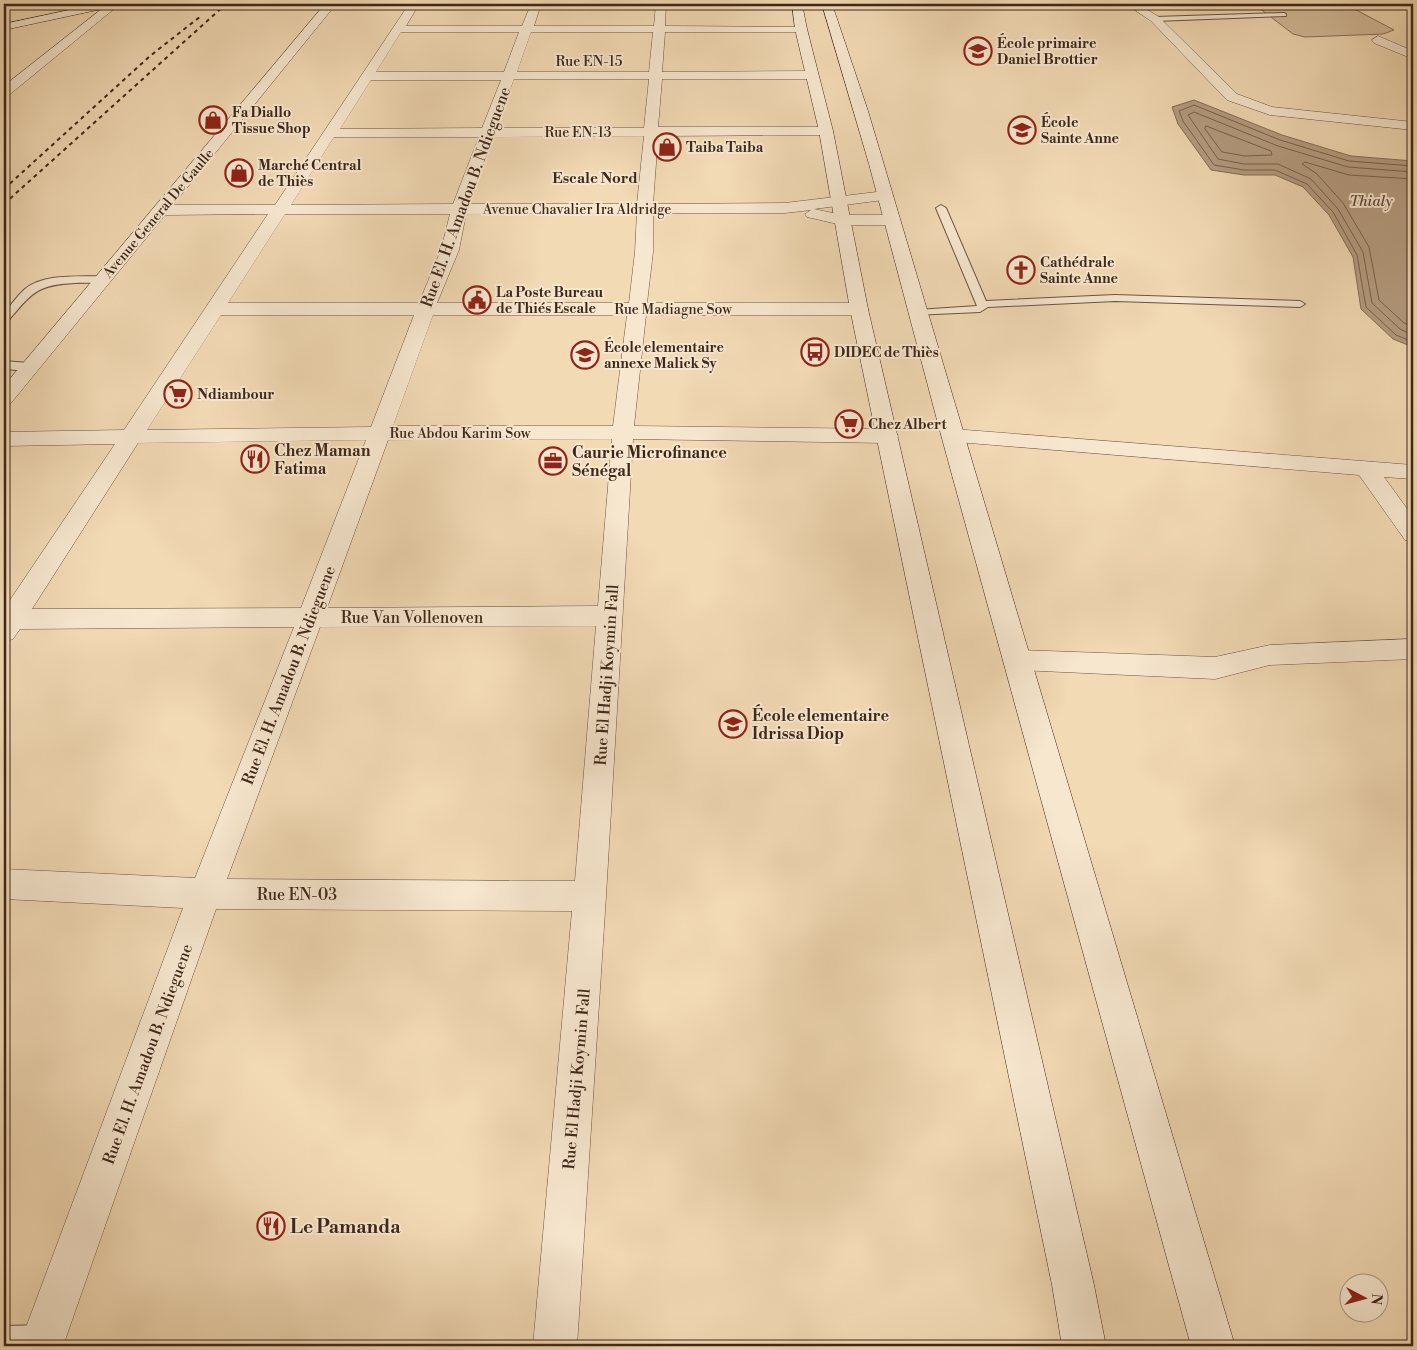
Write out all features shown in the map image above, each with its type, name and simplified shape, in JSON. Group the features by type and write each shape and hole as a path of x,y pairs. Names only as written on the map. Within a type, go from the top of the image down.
{"street":[{"path":"67,4 79,11"},
{"path":"4,27 111,4"},
{"path":"4,92 111,4"},
{"name":"Avenue General De Gaulle","path":"4,399 331,4"},
{"path":"7,623 216,309 279,209 414,4"},
{"name":"Rue El Hadji Koymin Fall","path":"555,1346 590,896 623,432 644,252 644,209 661,4"},
{"path":"797,4 801,29 826,131 859,310 1073,1285 1084,1346"},
{"path":"827,4 854,82 917,313 1019,660 1213,1346"},
{"path":"1131,4 1155,19 1232,97 1270,112 1413,126"},
{"path":"398,29 531,16 659,28 801,29"},
{"name":"Rue El. H. Amadou B. Ndieguene","path":"42,1342 205,894 351,511 378,433 450,250 459,209 531,16"},
{"path":"1378,40 1413,55"},
{"name":"Rue EN-15","path":"366,76 812,74"},
{"name":"Rue EN-13","path":"329,133 826,131"},
{"name":"Avenue Chavalier Ira Aldridge","path":"159,210 785,208 841,211"},
{"path":"841,211 888,208"},
{"path":"841,211 888,208"},
{"name":"Rue Madiagne Sow","path":"216,309 859,310"},
{"name":"Rue Abdou Karim Sow","path":"4,439 378,433 623,432 887,436"},
{"path":"952,436 1413,472"},
{"path":"1366,468 1413,534"},
{"name":"Rue Van Vollenoven","path":"7,623 309,617 610,616"},
{"path":"1019,660 1216,668 1270,655 1413,650"},
{"name":"Rue EN-03","path":"4,884 205,894 590,896"}],"lane":[{"path":"1155,19 1284,15"},
{"path":"917,313 983,307 941,208"},
{"path":"4,319 31,290 48,282 103,279"},
{"path":"982,304 1115,298 1300,304"},
{"path":"4,366 30,368"},
{"path":"4,1339 42,1342"}],"shaded area":[{"path":"1254,4 1345,4 1394,30 1383,34 1305,37 1293,34"}],"water":[{"name":"Thialy","path":"1194,100 1282,135 1351,156 1413,161 1413,347 1393,339 1361,309 1353,257 1329,215 1303,187 1275,175 1244,175 1211,170 1178,124 1172,107"}],"railway":[{"path":"4,204 226,4"},
{"path":"4,189 150,56 201,16"}],"place":[{"name":"École primaire Daniel Brottier","path":"978,51"},
{"name":"Fa Diallo Tissue Shop","path":"213,120"},
{"name":"École Sainte Anne","path":"1022,130"},
{"name":"Taiba Taiba","path":"667,147"},
{"name":"Marché Central de Thiès","path":"239,173"},
{"name":"Cathédrale Sainte Anne","path":"1021,270"},
{"name":"La Poste Bureau de Thiés Escale","path":"477,300"},
{"name":"DIDEC de Thiès","path":"815,352"},
{"name":"École elementaire annexe Malick Sy","path":"585,355"},
{"name":"Ndiambour","path":"178,394"},
{"name":"Chez Albert","path":"849,424"},
{"name":"Chez Maman Fatima","path":"255,459"},
{"name":"Caurie Microfinance Sénégal","path":"553,461"},
{"name":"École elementaire Idrissa Diop","path":"733,724"},
{"name":"Le Pamanda","path":"271,1226"}],"district":[{"name":"Escale Nord","path":"595,178"}]}
